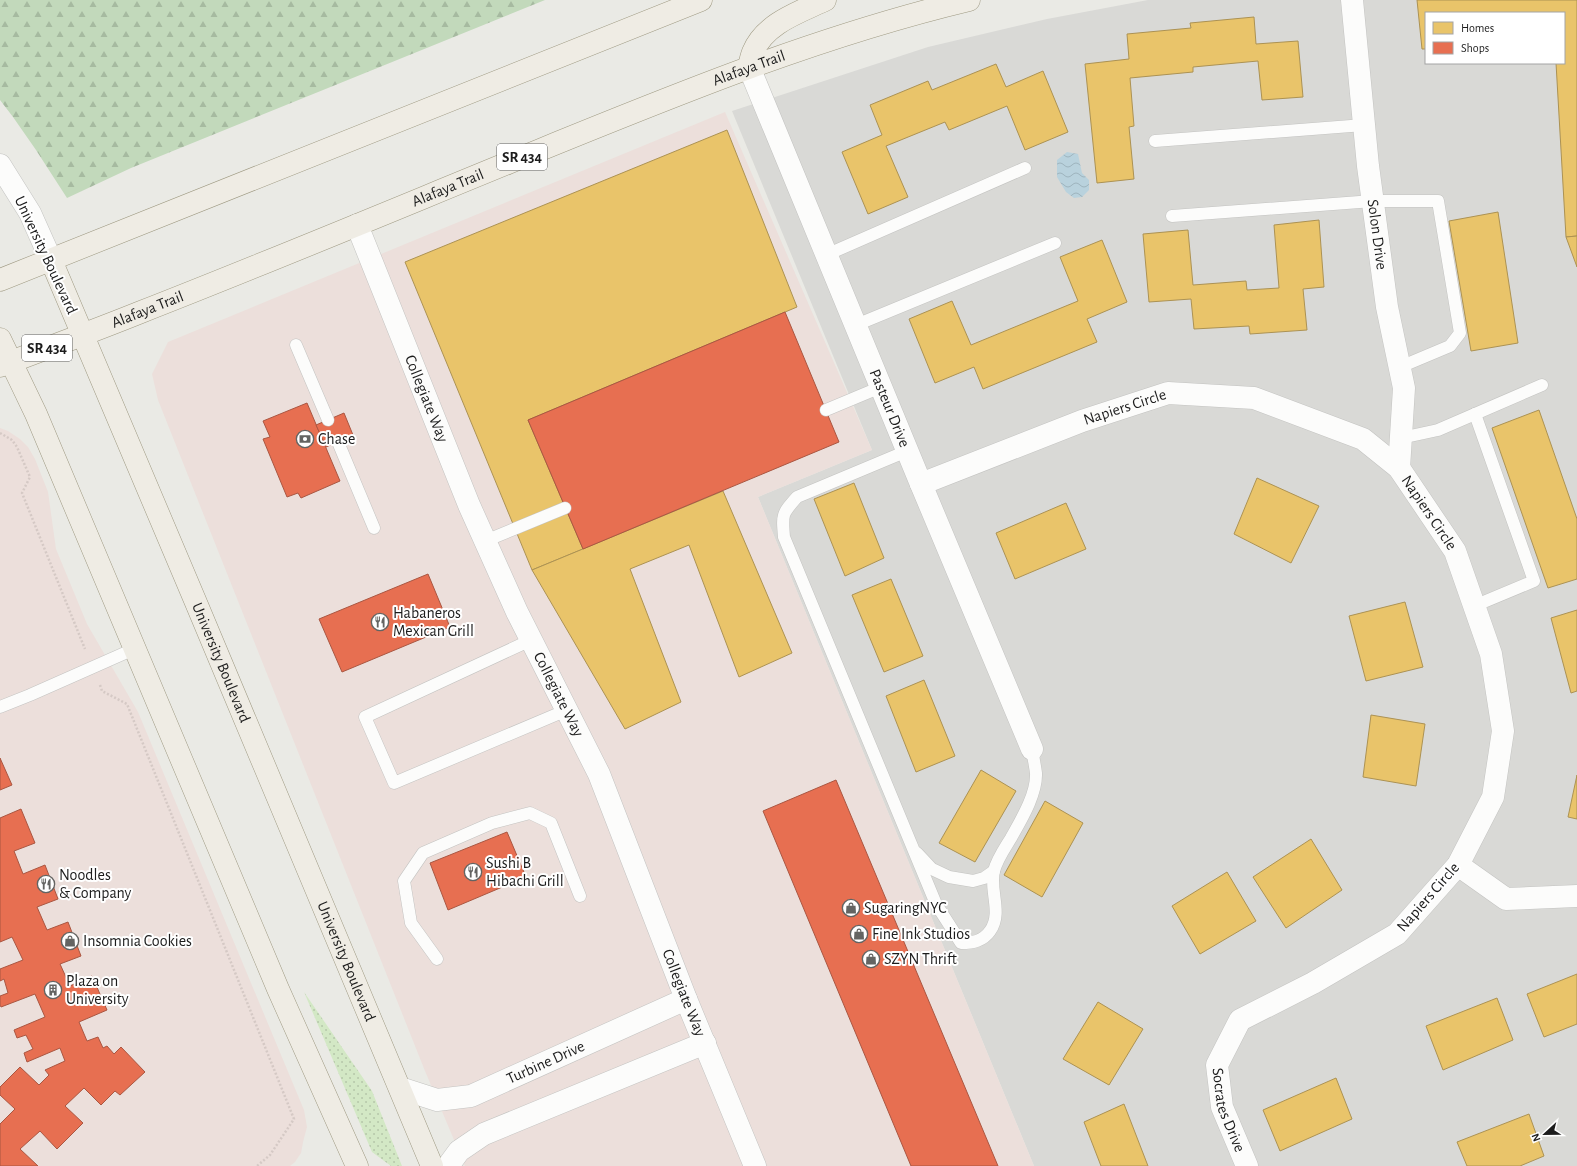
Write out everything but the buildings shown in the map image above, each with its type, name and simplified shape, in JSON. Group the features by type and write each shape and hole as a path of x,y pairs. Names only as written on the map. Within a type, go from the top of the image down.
{"main road":[{"path":"0,280 701,0"},
{"path":"749,67 754,51 762,38 781,21 825,0"},
{"name":"Alafaya Trail","path":"5,364 83,335 749,67 852,33 941,6 968,0"},
{"name":"University Boulevard","path":"51,260 432,1166"},
{"path":"0,339 5,364 36,414 278,990 356,1166"}],"street":[{"name":"Solon Drive","path":"1352,0 1364,126 1387,306 1404,388 1399,468"},
{"name":"Pasteur Drive","path":"749,67 907,451 1032,748"},
{"name":"University Boulevard","path":"0,165 30,213 51,260"},
{"name":"Collegiate Way","path":"357,225 469,505 517,612 599,774 638,871 686,999 755,1166"},
{"name":"Napiers Circle","path":"921,484 1082,421 1168,393 1254,398 1363,439 1399,468 1455,551 1491,654 1504,731 1493,797 1458,865 1397,934 1313,984"},
{"path":"1458,865 1506,899 1577,896"},
{"name":"Socrates Drive","path":"1246,1166 1222,1107 1217,1065 1240,1020 1313,984"},
{"name":"Turbine Drive","path":"400,1088 437,1100 471,1096 686,999"},
{"path":"448,1166 459,1151 484,1134 705,1043"}],"lane":[{"path":"1155,141 1364,126"},
{"path":"826,255 1025,168"},
{"path":"1172,216 1373,201 1438,201 1460,333 1450,346 1400,367"},
{"path":"856,325 1055,243"},
{"path":"296,345 328,420"},
{"path":"1401,438 1438,430 1542,385"},
{"path":"826,410 881,387"},
{"path":"1474,606 1534,581 1475,414"},
{"path":"338,442 374,528"},
{"path":"907,451 797,497 782,517 784,537 936,904 961,943 972,943 985,937 991,930 996,914 993,889 994,871 1002,852 1021,820 1034,790 1036,773 1032,748"},
{"path":"485,541 565,508"},
{"path":"531,640 365,716 394,783 567,710"},
{"path":"0,707 134,648"},
{"path":"437,960 411,923 404,881 423,853 492,824 530,813 551,823 580,896"},
{"path":"912,848 932,869 949,877 973,881 984,878 994,871"}],"path":[{"path":"0,433 12,440 17,447 30,477 22,493 92,667 102,691 127,704 294,1119 270,1155 257,1166"}],"shaded area":[{"path":"1148,0 1577,0 1577,1166 1034,1166 758,497 872,450 732,111 928,47 1047,19"},
{"path":"725,112 872,450 758,497 1034,1166 465,1166 425,1071 158,400 152,374 168,342"},
{"path":"0,428 8,431 20,439 28,447 35,459 48,492 56,549 87,624 138,712 304,1110 307,1127 301,1153 295,1162 290,1166 0,1166"}],"green space":[{"path":"0,0 545,0 131,168 67,198 36,150 0,100"},
{"path":"304,992 372,1091 402,1166 391,1166 372,1152"}],"water":[{"path":"1067,152 1078,154 1082,173 1089,180 1089,190 1082,197 1074,198 1066,192 1057,177 1057,160"}],"place":[{"name":"Chase","path":"305,439"},
{"name":"Habaneros Mexican Grill","path":"380,622"},
{"name":"Sushi B Hibachi Grill","path":"473,872"},
{"name":"Noodles & Company","path":"46,884"},
{"name":"SugaringNYC","path":"851,908"},
{"name":"Fine Ink Studios","path":"859,934"},
{"name":"Insomnia Cookies","path":"70,941"},
{"name":"SZYN Thrift","path":"871,959"},
{"name":"Plaza on University","path":"53,990"}]}
